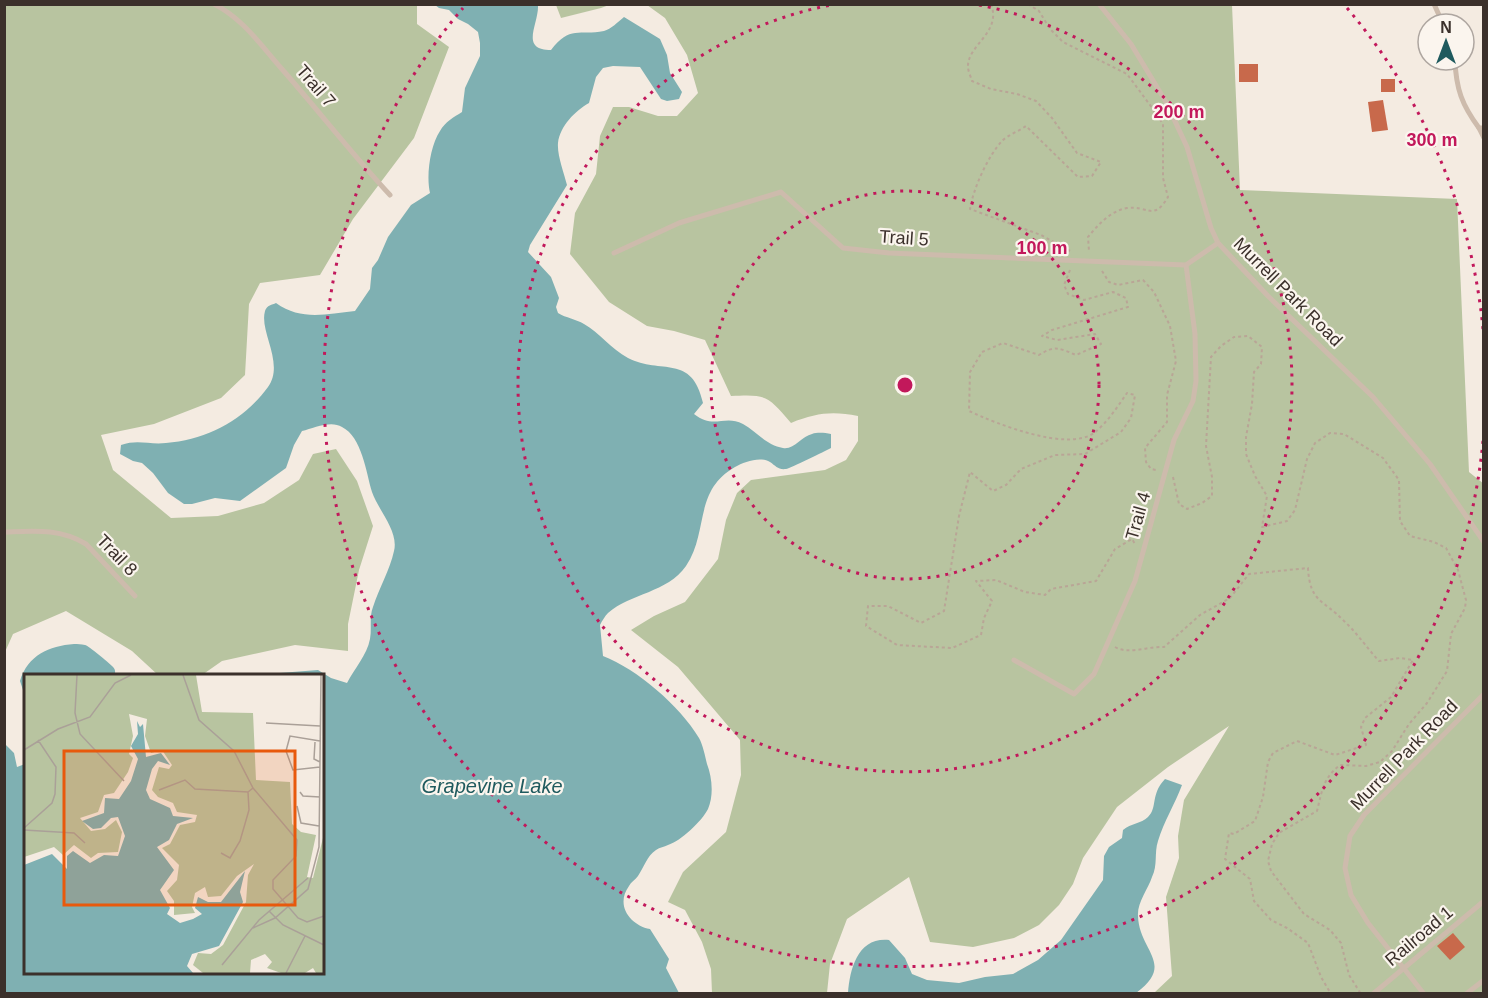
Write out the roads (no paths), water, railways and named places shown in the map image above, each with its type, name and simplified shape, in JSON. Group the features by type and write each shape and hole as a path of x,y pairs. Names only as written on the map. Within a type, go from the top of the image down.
{"lane":[{"name":"Trail 7","path":"214,4 238,19 336,130 352,154 390,195"},
{"name":"Murrell Park Road","path":"1099,4 1131,44 1166,102 1187,147 1218,243 1268,296 1373,397 1431,464 1484,542"},
{"path":"1455,72 1465,109 1481,128 1484,138"},
{"name":"Trail 5","path":"614,253 679,223 781,192 843,248 889,253 1186,265"},
{"path":"1186,265 1218,243"},
{"name":"Trail 4","path":"1014,660 1074,694 1094,674 1135,581 1174,440 1193,400 1196,381 1195,334 1186,265"},
{"name":"Trail 8","path":"4,532 64,533 77,538 86,544 135,596"},
{"name":"Murrell Park Road","path":"1424,993 1368,923 1351,895 1345,868 1350,836 1364,814 1484,694"},
{"name":"Railroad 1","path":"1373,993 1482,904"},
{"path":"1466,993 1484,980"}],"water":[{"name":"Grapevine Lake","path":"435,5 538,5 533,41 541,49 551,50 570,34 607,30 624,17 660,39 667,55 670,73 682,92 679,99 667,101 661,99 640,67 603,68 596,77 589,103 565,125 559,137 558,148 567,185 528,252 551,277 559,298 556,307 558,313 589,327 628,358 640,363 674,368 691,377 698,387 703,403 694,414 701,419 713,422 736,421 772,444 783,448 791,447 812,434 831,434 831,448 789,468 781,469 766,460 757,460 739,465 722,477 707,500 693,553 686,566 669,582 617,606 607,614 600,625 603,656 643,679 681,714 700,741 710,775 711,798 705,814 685,835 653,852 625,893 624,900 624,907 631,919 650,929 669,959 666,968 679,993 5,993 5,744 14,753 17,767 24,764 24,974 324,974 324,674 267,674 318,670 331,678 347,683 363,656 371,635 371,619 375,600 394,551 395,543 391,528 372,492 359,447 349,432 338,425 322,425 302,431 286,468 240,501 215,498 184,504 168,493 142,463 120,454 121,445 133,442 166,443 196,438 223,426 248,409 273,378 273,358 264,319 265,311 270,306 276,303 285,309 314,315 355,311 370,289 372,268 388,237 411,205 430,193 431,153 444,125 462,112 465,88 480,56 478,32 449,10"},
{"path":"85,645 113,667 115,674 24,674 24,693 20,681 28,665 34,658 56,647"},
{"path":"1165,779 1182,785 1160,834 1154,872 1139,906 1140,928 1154,965 1153,974 1148,983 1136,993 848,993 851,974 858,956 863,949 878,940 889,940 905,958 912,974 927,980 959,983 1013,974 1038,960 1061,940 1103,880 1104,856 1109,847 1122,838 1123,830 1145,819 1151,813 1157,790"}]}
